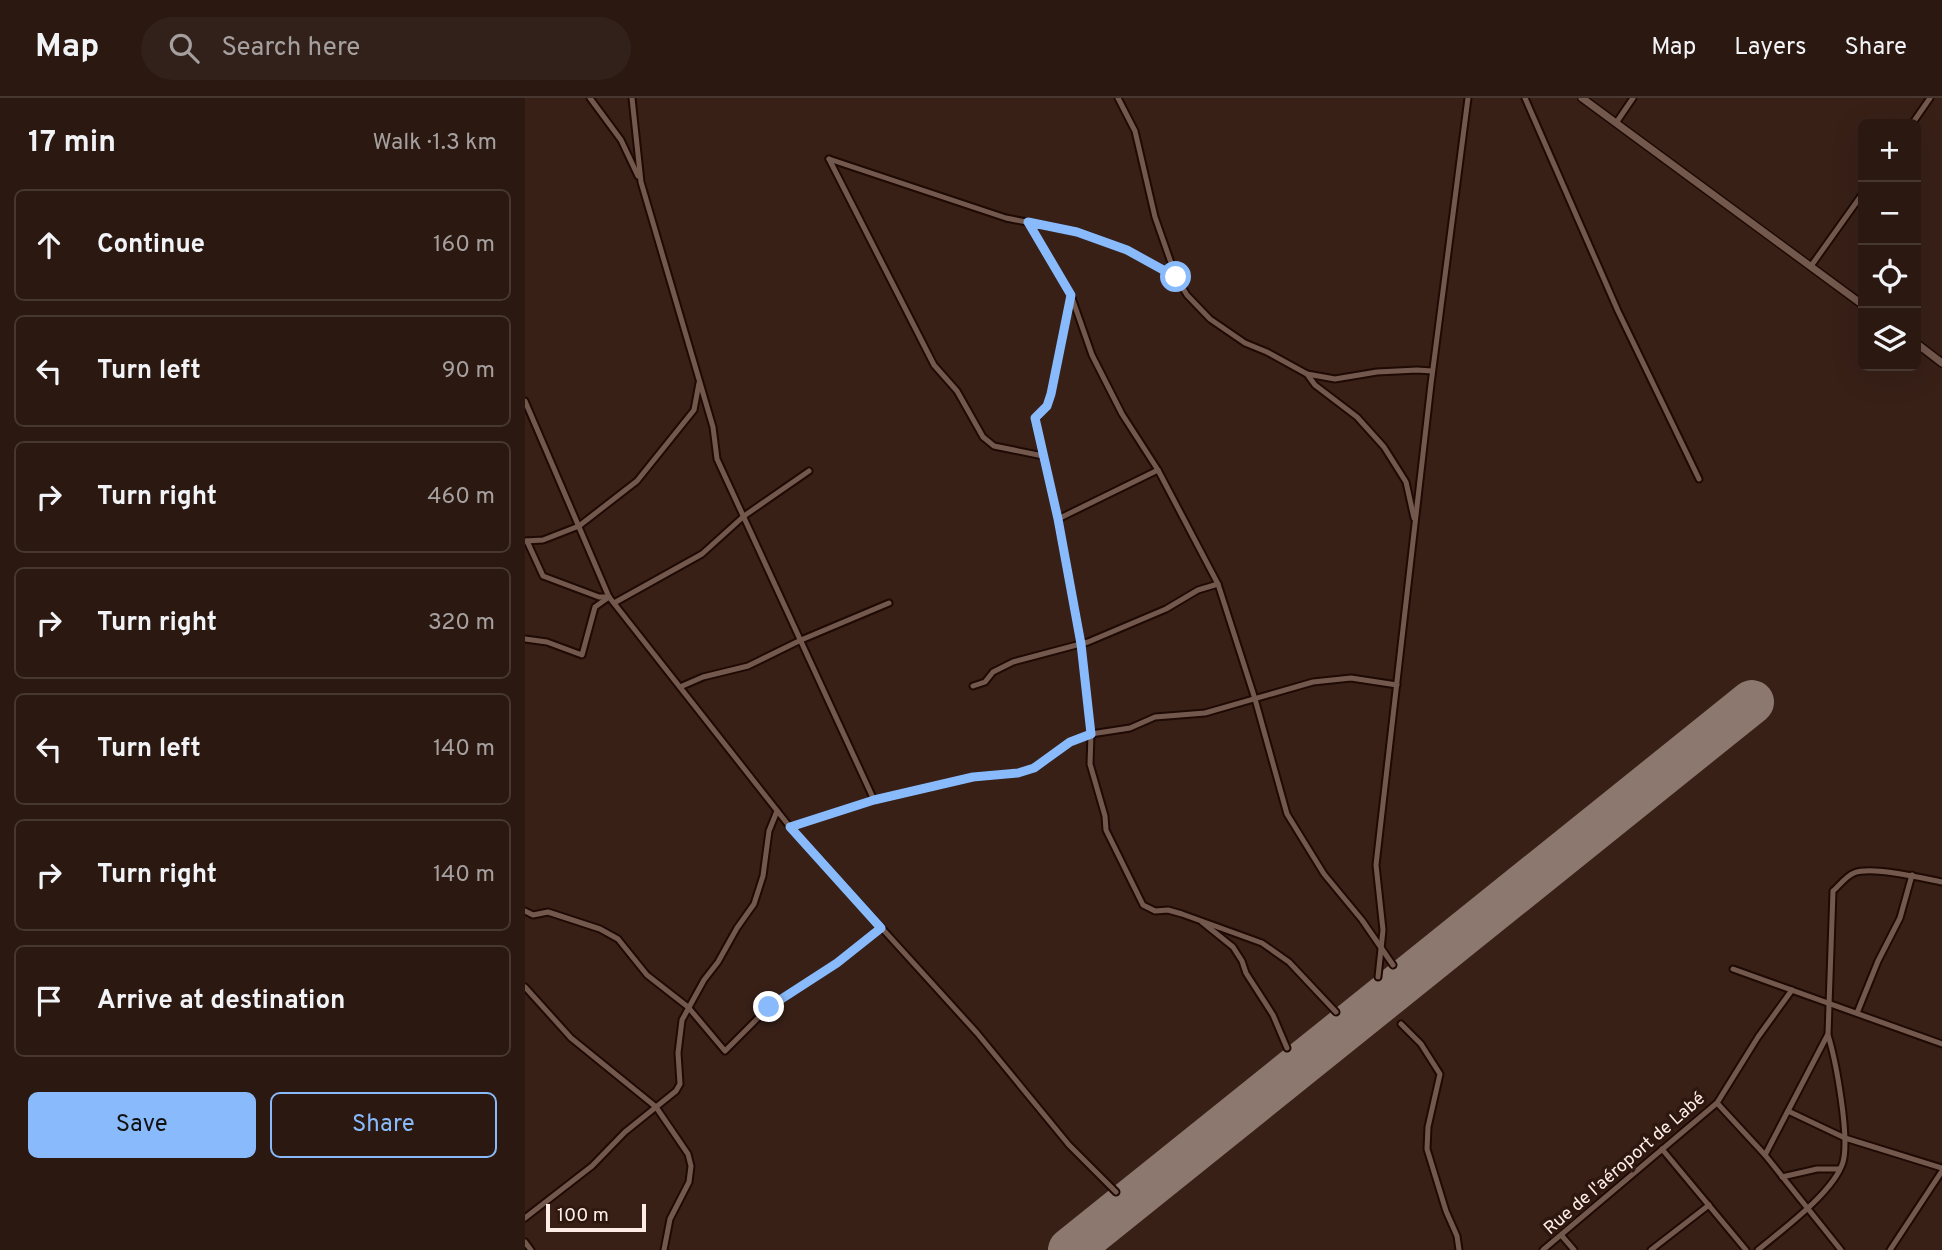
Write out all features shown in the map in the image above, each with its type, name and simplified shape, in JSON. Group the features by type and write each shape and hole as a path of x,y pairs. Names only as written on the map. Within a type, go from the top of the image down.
{"street":[{"path":"590,98 621,140 641,182 713,427 717,459 874,800"},
{"path":"632,98 641,182"},
{"path":"1118,98 1135,131 1155,217 1176,277 1187,295 1210,319 1245,343 1307,374 1335,380 1377,372 1432,372"},
{"path":"1378,977 1382,911 1376,865 1432,372 1468,98"},
{"path":"1525,98 1618,311 1699,479"},
{"path":"1581,98 1858,301"},
{"path":"1616,123 1633,98"},
{"path":"1915,119 1930,98"},
{"path":"1044,456 994,446 983,437 957,391 934,365 829,159 1006,218 1077,232 1127,250 1176,277"},
{"path":"1811,266 1858,200"},
{"path":"1028,222 1071,295 1092,355 1122,414 1158,470 1218,584 1255,699 1287,814 1324,874 1362,920 1393,965"},
{"path":"1071,295 1051,394 1047,406 1035,418 1058,519 1081,644 1091,734 1090,764 1105,816 1106,830 1147,909 1168,910 1262,943 1289,962 1336,1012"},
{"path":"1921,347 1942,363"},
{"path":"1307,374 1315,385 1357,417 1384,447 1406,482 1415,524"},
{"path":"609,597 599,597 543,576 526,541 543,540 579,526 637,481 694,410 699,380"},
{"path":"525,401 609,597 790,827 977,1032 1069,1145 1116,1192"},
{"path":"1058,519 1158,470"},
{"path":"614,603 702,554 744,516 809,471"},
{"path":"973,685 985,682 993,672 1013,662 1081,644 1166,609 1198,590 1218,584"},
{"path":"525,639 547,642 582,654 595,607 609,597"},
{"path":"680,687 703,677 748,666 801,640 890,603"},
{"path":"790,827 874,800 973,777 1018,773 1034,768 1070,742 1091,734 1130,728 1155,717 1205,713 1313,682 1351,678 1397,685"},
{"path":"525,1218 592,1166 625,1132 670,1097 680,1084 679,1034 688,1007 754,904 763,876 769,831 777,811"},
{"path":"1758,1250 1808,1208 1834,1179 1843,1163 1845,1138 1838,1075 1828,1034 1833,891 1853,873 1868,871 1912,875 1942,882"},
{"path":"1857,1013 1878,961 1901,918 1912,875"},
{"path":"525,911 533,915 548,912 600,929 618,939 646,975 688,1007 725,1051 769,1007 837,963 881,928"},
{"path":"1199,920 1233,947 1273,1015 1287,1048"},
{"path":"1733,969 1942,1044"},
{"path":"525,987 571,1038 656,1107 688,1154 691,1166 689,1182 670,1219 664,1250"},
{"name":"Rue de l'aéroport de Labé","path":"1543,1250 1717,1103 1758,1037 1792,990"},
{"path":"1401,1024 1420,1044 1440,1074 1428,1127 1427,1149 1445,1211 1457,1236 1459,1250"},
{"path":"1765,1155 1828,1034"},
{"path":"1717,1103 1765,1155 1841,1250"},
{"path":"1788,1111 1845,1138 1942,1170 1890,1250"},
{"path":"1663,1149 1746,1250"},
{"path":"1782,1177 1817,1169 1839,1169"},
{"path":"1651,1250 1709,1205"},
{"path":"1562,1236 1574,1250"},
{"path":"525,1242 531,1250"}],"runway":[{"path":"1070,1250 1752,702"}],"route":[{"path":"769,1007 837,963 881,928 790,827 874,800 973,777 1018,773 1034,768 1070,742 1091,734 1081,644 1058,519 1035,418 1047,406 1051,394 1071,295 1028,222 1077,232 1127,250 1176,277"}]}
